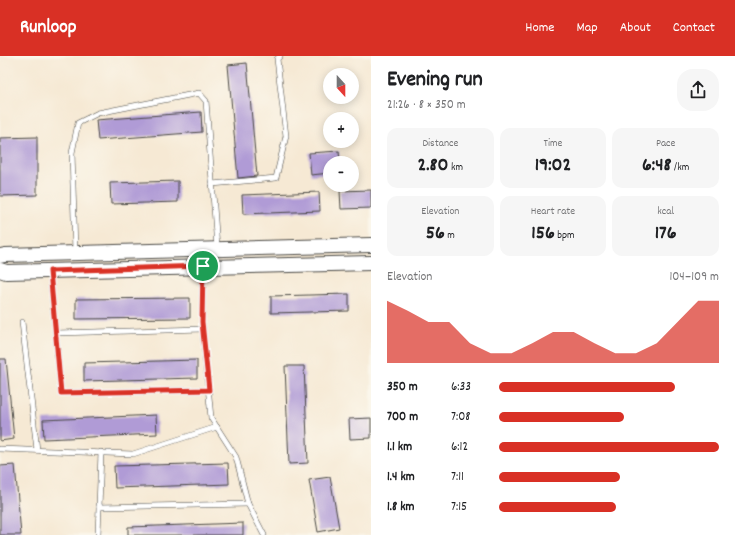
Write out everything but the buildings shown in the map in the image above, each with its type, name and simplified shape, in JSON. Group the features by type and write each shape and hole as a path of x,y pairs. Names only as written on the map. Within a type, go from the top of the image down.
{"street":[{"path":"0,256 5,254 371,245"},
{"path":"0,270 6,272 371,262"}],"lane":[{"path":"212,184 276,178 286,136 277,59 280,56"},
{"path":"75,253 72,153 78,122 98,113 199,93 206,101 212,184 213,249 203,266 203,329 212,418 236,457 248,504 264,535"},
{"path":"50,271 61,393 209,390"},
{"path":"22,322 37,450"},
{"path":"56,333 203,329"},
{"path":"0,449 133,454 217,427"},
{"path":"98,535 101,452"},
{"path":"99,507 248,504"}],"route":[{"path":"203,266 202,322 209,390 61,393 50,271 203,266"}]}
